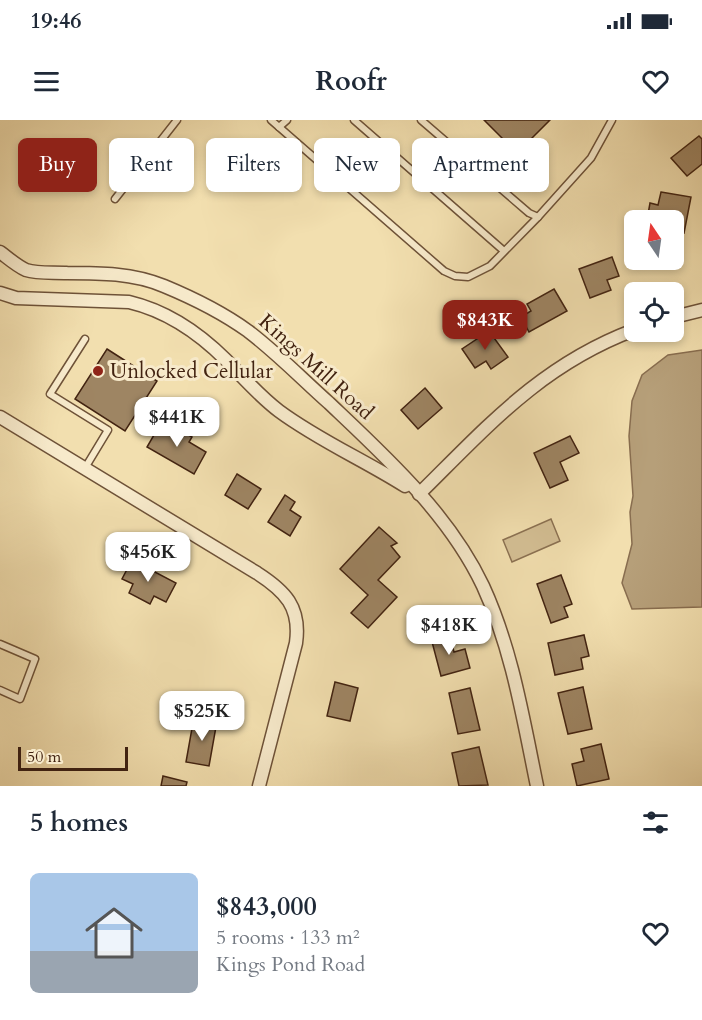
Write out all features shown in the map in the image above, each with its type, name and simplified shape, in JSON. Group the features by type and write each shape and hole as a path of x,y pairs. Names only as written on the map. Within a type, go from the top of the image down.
{"street":[{"name":"Kings Mill Road","path":"0,252 21,267 36,272 113,274 148,280 172,289 246,330 273,351 373,445 419,494 462,550 482,585 500,626 512,665 537,786"},
{"name":"Kings Mill Road","path":"0,293 16,298 129,302 169,316 209,344 260,395 295,422 419,494"},
{"path":"684,314 702,310"},
{"path":"419,494 511,403 571,360 624,334"},
{"path":"0,417 256,573 282,591 291,603 298,630 296,644 259,786"}],"lane":[{"path":"115,199 177,120"},
{"path":"271,120 444,271 455,276 468,277 490,266 538,217 591,158 612,120"},
{"path":"279,127 287,120"},
{"path":"354,120 504,251"},
{"path":"422,120 529,213 538,217"},
{"path":"84,468 108,430 50,394 85,339"},
{"path":"0,644 35,659 20,699 0,690"}],"shaded area":[{"path":"702,350 702,607 632,609 622,583 632,544 630,512 633,496 629,436 632,401 642,375 668,355"},
{"path":"551,519 560,541 512,562 503,540"}],"building":[{"path":"484,120 550,120 532,138 502,138"},
{"path":"699,136 702,139 702,164 687,176 671,158"},
{"path":"661,192 691,197 684,233 684,210 649,210 650,203 658,205"},
{"path":"612,257 619,276 607,280 611,290 590,298 579,269"},
{"path":"554,289 567,311 529,332 521,317 531,311 527,304"},
{"path":"489,331 508,357 491,369 486,361 475,368 462,349"},
{"path":"107,349 157,381 125,431 75,399"},
{"path":"425,388 442,408 418,429 401,410"},
{"path":"169,424 192,437 189,442 206,452 194,474 147,447 158,428 165,431"},
{"path":"570,436 579,453 560,462 568,480 550,488 534,453"},
{"path":"237,474 261,489 248,509 225,495"},
{"path":"285,495 295,502 290,510 301,517 290,536 268,522"},
{"path":"379,527 397,543 391,546 400,557 378,580 397,597 368,628 351,613 368,595 340,569"},
{"path":"132,560 176,583 166,602 154,596 150,604 129,593 133,584 122,579"},
{"path":"561,575 572,604 564,607 568,617 551,623 537,584"},
{"path":"449,633 454,652 465,649 470,668 441,676 431,638"},
{"path":"584,635 589,656 581,658 583,669 555,675 548,643"},
{"path":"335,682 358,688 350,721 327,716"},
{"path":"583,687 592,729 568,734 558,693"},
{"path":"470,688 480,730 458,734 449,693"},
{"path":"194,717 217,721 209,766 186,762"},
{"path":"601,744 609,779 577,786 572,764 584,761 581,749"},
{"path":"479,747 488,785 459,786 452,753"},
{"path":"163,776 187,782 186,786 161,786"}],"place":[{"name":"Unlocked Cellular","path":"98,371"}]}
